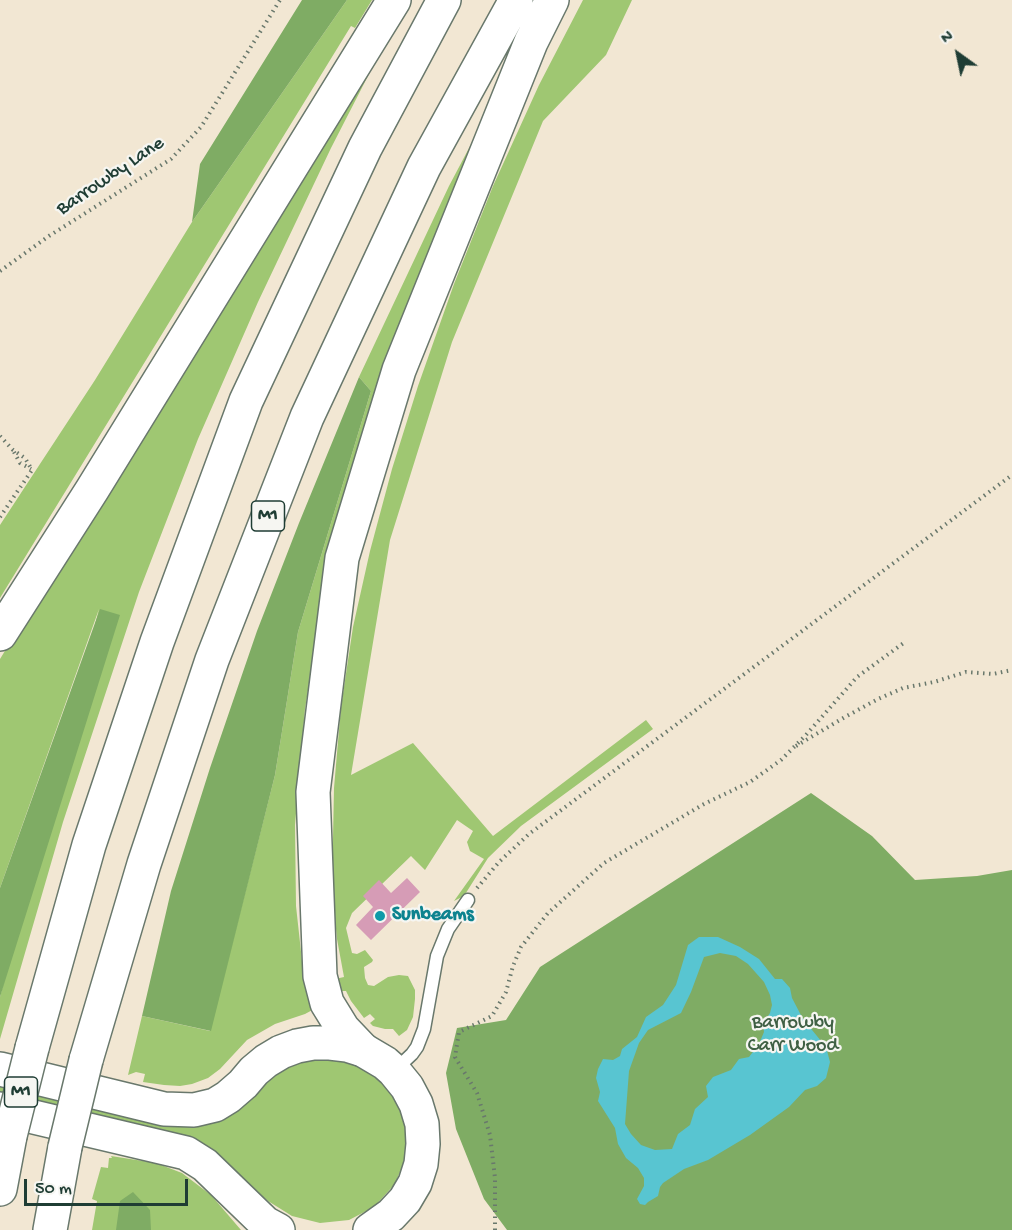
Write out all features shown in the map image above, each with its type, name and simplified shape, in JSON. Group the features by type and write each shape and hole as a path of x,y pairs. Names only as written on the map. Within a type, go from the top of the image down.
{"highway":[{"path":"0,634 92,490 394,0"},
{"name":"M1","path":"0,1189 5,1122 32,1048 89,845 157,642 246,401 365,148 444,0"},
{"name":"M1","path":"50,1230 65,1148 86,1060 144,864 208,671 307,417 424,167 516,0"},
{"path":"363,1050 343,1029 327,1003 321,976 313,792 342,558 399,370 531,42 552,0"},
{"path":"0,1070 164,1109 194,1110 215,1105 228,1097 267,1061 297,1046 330,1043 363,1050 394,1071 407,1087 422,1124 421,1164 415,1183 405,1200 374,1229"},
{"path":"5,1122 186,1153 205,1164 266,1223 278,1230"}],"lane":[{"path":"394,1071 417,1047 424,1029 437,956 448,929 468,900"}],"path":[{"name":"Barrowby Lane","path":"0,271 49,236 171,159 201,127 280,0"},
{"path":"0,436 13,450 20,464 32,470 0,517"},
{"path":"468,900 499,862 529,834 1012,475"},
{"path":"495,1230 495,1178 490,1135 477,1093 455,1057 459,1032 492,1016 506,992 520,947 548,913 604,863 704,804 750,782 781,760 857,677 905,642"},
{"path":"790,750 845,717 903,688 934,682 966,672 993,674 1012,670"}],"green space":[{"path":"302,0 347,0 192,222 200,164"},
{"path":"347,0 372,0 355,28 351,26 0,598 0,525 95,380 192,222"},
{"path":"403,0 407,0 331,148 258,302 198,439 139,592 63,822 0,1039 0,997 99,609 0,888 0,659"},
{"path":"583,0 632,0 606,55 543,121 452,342 390,540 351,775 413,743 493,836 646,720 653,729 521,826 488,858 464,896 454,901 484,859 470,851 467,842 473,831 457,820 425,870 411,856 352,913 346,928 352,953 357,954 365,950 373,960 364,967 368,985 374,986 388,977 399,975 408,976 415,990 413,1017 407,1030 399,1036 393,1029 373,1026 370,1023 375,1019 370,1014 364,1018 346,991 340,991 335,979 344,977 337,939 332,888 334,788 341,707 353,627 392,469 454,284 493,186 539,85"},
{"path":"507,76 317,633 305,709 295,825 296,906 303,970 316,1008 275,1024 247,1040 220,1069 208,1078 180,1086 143,1082 145,1074 136,1072 128,1075 142,1016 210,1031 275,775 298,632 371,391 359,377 449,186"},
{"path":"359,377 371,391 298,632 275,775 211,1031 142,1016 171,891 210,768 257,631"},
{"path":"100,609 120,615 0,997 0,888"},
{"name":"Barrowby Carr Wood","path":"811,793 872,836 915,880 977,876 1012,870 1012,1230 507,1230 484,1199 456,1129 446,1073 457,1028 506,1020 540,967"},
{"path":"330,1058 358,1064 382,1080 399,1103 407,1131 406,1159 394,1185 374,1207 349,1220 320,1223 292,1216 268,1201 236,1173 111,1119 0,1092 0,1077 175,1119 301,1061"},
{"path":"111,1156 156,1163 182,1173 211,1195 241,1230 92,1230 97,1201 92,1199 101,1167 108,1168"},
{"path":"133,1192 150,1210 151,1230 116,1230 120,1201"}],"water":[{"path":"699,937 718,937 759,959 775,979 782,979 790,988 792,998 803,1019 826,1047 830,1062 826,1078 817,1086 805,1090 789,1107 750,1135 708,1160 684,1169 663,1183 658,1196 645,1205 640,1204 637,1199 644,1186 644,1178 638,1168 626,1158 618,1144 615,1128 598,1101 600,1092 596,1078 603,1059 613,1060 620,1056 622,1049 637,1037 646,1017 663,1005 676,985 688,945","holes":["720,953 736,956 748,964 764,982 770,995 772,1005 763,1024 764,1032 759,1044 749,1057 739,1059 731,1070 713,1077 706,1086 708,1097 695,1109 690,1125 678,1134 672,1149 655,1150 641,1145 625,1124 629,1071 639,1043 648,1030 681,1013 704,957"]}],"building":[{"name":"Sunbeams","path":"407,878 420,892 371,940 356,925 373,907 363,896 379,880 391,893"}],"place":[{"name":"Sunbeams","path":"380,916"}]}
